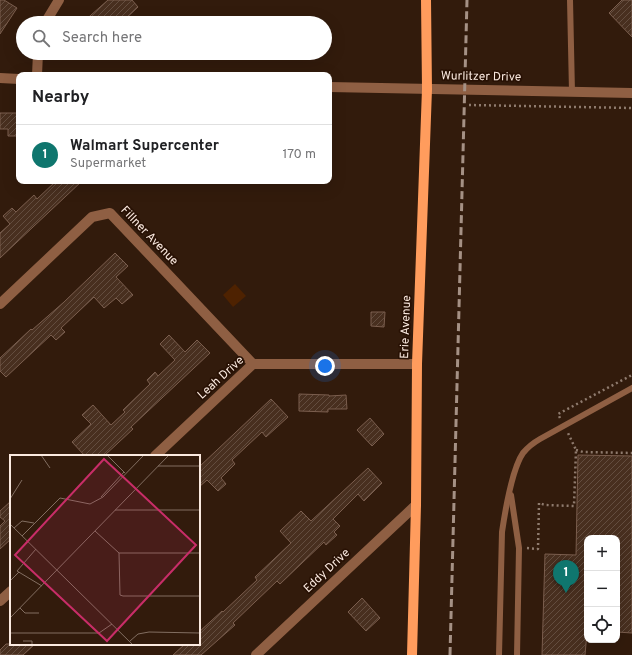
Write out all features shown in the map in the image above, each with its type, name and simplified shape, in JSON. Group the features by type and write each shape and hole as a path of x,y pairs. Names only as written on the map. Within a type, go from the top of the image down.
{"main road":[{"name":"Erie Avenue","path":"412,655 416,506 417,364 427,89 426,0"}],"street":[{"path":"49,16 59,0"},
{"path":"37,72 38,60"},
{"path":"0,78 16,79"},
{"name":"Wurlitzer Drive","path":"332,87 632,93"},
{"name":"Fillner Avenue","path":"0,304 92,217 110,213 253,364"},
{"name":"Leah Drive","path":"156,455 253,364 417,364"},
{"name":"Eddy Drive","path":"256,655 416,506"},
{"path":"0,602 10,592"}],"lane":[{"path":"570,0 572,92"},
{"path":"499,655 502,532 505,513 518,462 530,445 556,429 632,388"},
{"path":"510,492 519,548 517,655"}],"path":[{"path":"469,105 632,108"},
{"path":"560,418 558,414 632,375"},
{"path":"526,548 538,549 540,503 546,505 574,506 576,450 568,432"},
{"path":"576,450 583,452 632,453"}],"shaded area":[{"path":"235,284 246,296 233,307 223,295"}],"building":[{"path":"0,0 4,0 17,8 0,34"},
{"path":"108,0 132,0 138,7 128,16 90,16"},
{"path":"622,0 632,0 632,37 609,13"},
{"path":"0,113 16,113 16,136 8,136 8,129 0,129"},
{"path":"53,184 79,184 0,258 0,233 10,224 3,216 12,208 16,212 34,195 37,199"},
{"path":"115,253 128,266 116,277 133,295 122,304 116,298 104,308 94,297 61,328 65,332 56,340 51,335 6,377 0,371 0,358 31,329 32,330 64,302"},
{"path":"371,312 385,312 384,327 371,326"},
{"path":"169,335 185,352 197,340 210,353 131,427 133,429 105,455 84,455 72,442 91,424 82,415 93,405 111,425 125,412 123,410 150,384 147,380 155,372 158,376 175,360 160,344"},
{"path":"299,394 329,396 346,395 347,409 328,409 328,412 299,411"},
{"path":"271,399 288,417 266,437 262,432 232,460 235,464 221,478 226,484 218,491 207,480 200,486 200,466"},
{"path":"370,418 384,434 372,446 357,430"},
{"path":"578,455 632,456 632,633 620,632 620,535 584,535 585,655 542,655 545,554 576,555"},
{"path":"368,468 382,483 364,501 358,494 333,519 340,526 334,532 337,535 326,545 324,542 280,584 277,581 233,623 235,625 201,655 173,655 184,645 200,645 200,631 257,580 255,577 291,543 280,531 301,511 311,521"},
{"path":"10,502 10,540 0,549 0,526 5,521 0,517 0,511"},
{"path":"362,598 380,618 366,631 348,612"},
{"path":"6,644 34,645 23,655 0,655 0,650"}],"railway":[{"path":"450,655 467,0"}],"place":[{"name":"Walmart Supercenter","path":"566,593"}]}
